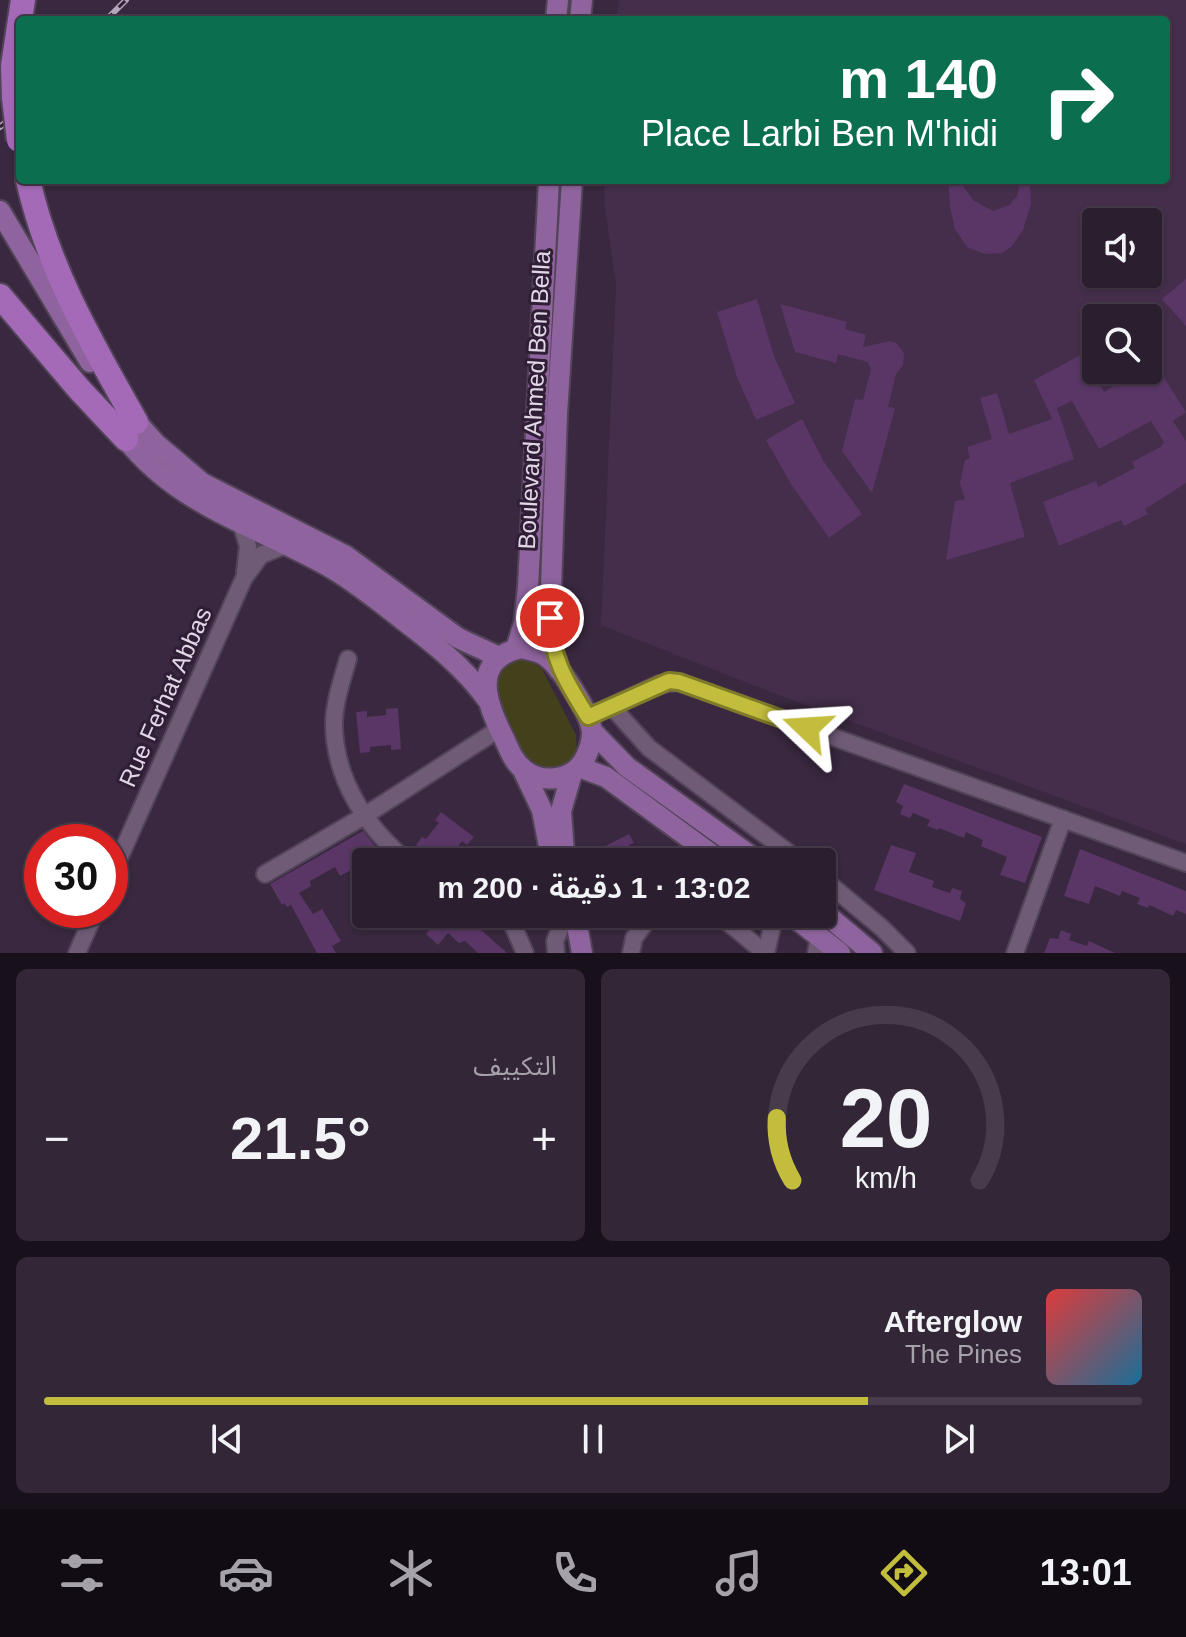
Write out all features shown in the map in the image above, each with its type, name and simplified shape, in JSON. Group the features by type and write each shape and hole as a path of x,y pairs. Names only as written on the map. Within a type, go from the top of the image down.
{"highway":[{"path":"16,34 16,113"},
{"path":"29,184 61,284 131,430"},
{"path":"0,296 79,389 131,430"}],"main road":[{"name":"Boulevard Ahmed Ben Bella","path":"508,653 524,623 528,587 549,184"},
{"name":"Boulevard Ahmed Ben Bella","path":"559,670 552,647 550,618 557,414 572,184"},
{"path":"0,211 131,430 164,477 198,502 335,570 371,594 462,667 487,699 514,760 522,768 542,778 553,779 575,770 606,777 703,848"},
{"path":"0,238 85,378 131,430 202,483 346,556 458,638 508,653 542,653 559,670 590,724 627,767 740,848"},
{"path":"487,699 489,674 508,653"},
{"path":"564,848 561,811 575,770 591,746 590,724"},
{"path":"522,768 542,810 549,848"},
{"path":"836,923 872,953"},
{"path":"568,928 569,953"},
{"path":"572,928 582,953"},
{"path":"803,928 818,945 840,953"}],"street":[{"name":"Rue Ferhat Abbas","path":"241,523 248,552 244,578"},
{"name":"Rue Ferhat Abbas","path":"128,839 244,578 261,555 286,545"},
{"path":"348,659 334,725 338,757 345,781 364,816 392,848"},
{"path":"590,724 612,707 659,684 679,682 1186,863"},
{"path":"612,707 649,748 782,848"},
{"path":"265,874 364,816 499,729"},
{"path":"1015,953 1063,819"},
{"path":"836,890 907,953"},
{"path":"77,953 88,928"},
{"path":"514,928 525,953"},
{"path":"556,953 555,941 562,928"},
{"path":"631,953 634,938 642,928"},
{"path":"735,928 765,953 771,928"}],"shaded area":[{"path":"619,0 1186,0 1186,844 773,693 601,625 616,285 604,202 605,184 1170,184 1170,16 617,16"},
{"path":"517,659 534,663 542,669 576,735 577,752 566,767 550,772 528,764 489,695 504,662"}],"building":[{"path":"948,184 963,184 974,201 993,211 1009,205 1017,196 1020,184 1030,184 1031,204 1023,230 1012,246 1002,253 984,254 967,247 955,229"},
{"path":"1186,279 1186,326 1162,299"},
{"path":"757,299 774,356 795,403 756,420 737,377 717,312"},
{"path":"780,304 847,322 845,329 866,335 863,347 890,341 904,353 903,365 896,374 888,407 895,408 872,493 842,451 855,399 863,400 871,370 868,362 838,354 836,363 795,352"},
{"path":"1082,354 1082,384 1100,384 1104,392 1117,384 1162,384 1162,374 1186,412 1173,421 1186,441 1186,483 1145,509 1148,514 1124,526 1121,520 1059,546 1043,502 1096,481 1098,487 1135,468 1132,462 1164,442 1151,421 1099,449 1072,401 1057,408 1074,459 1010,483 1025,537 946,560 955,501 965,499 960,483 965,460 970,458 967,447 992,439 980,398 997,393 1009,434 1052,419 1034,380"},
{"path":"802,419 824,462 862,514 829,538 791,484 766,440"},
{"path":"398,708 401,749 391,750 391,745 370,747 370,752 360,753 356,712 367,711 367,717 386,715 386,709"},
{"path":"904,784 1042,837 1025,883 1000,875 1007,857 981,846 983,840 966,832 964,838 927,826 930,820 913,813 910,818 900,814 903,806 896,802"},
{"path":"441,812 474,837 467,845 462,841 457,848 420,848 416,845 422,837 426,839 439,823 435,820"},
{"path":"363,831 375,846 352,848 352,870 340,876 335,867 310,881 311,886 299,893 313,914 322,909 341,941 332,946 336,953 317,953 291,905 282,905 270,884"},
{"path":"629,834 634,843 629,845 631,848 602,848"},
{"path":"891,845 916,853 909,872 934,881 932,887 950,893 952,888 962,891 960,899 966,903 960,921 874,890"},
{"path":"1080,849 1186,891 1186,914 1176,910 1173,916 1149,905 1148,908 1137,904 1140,898 1122,891 1120,896 1095,886 1089,904 1064,896"},
{"path":"431,928 479,928 507,953 478,953 465,941 459,943 448,933 438,945 426,934"},
{"path":"1061,930 1071,934 1069,940 1087,946 1089,941 1115,953 1044,953 1050,938 1058,939"}],"railway":[{"path":"110,16 126,0"},
{"path":"0,127 16,113"}],"route":[{"path":"550,618 552,647 559,670 588,717 669,681 807,728"}]}
